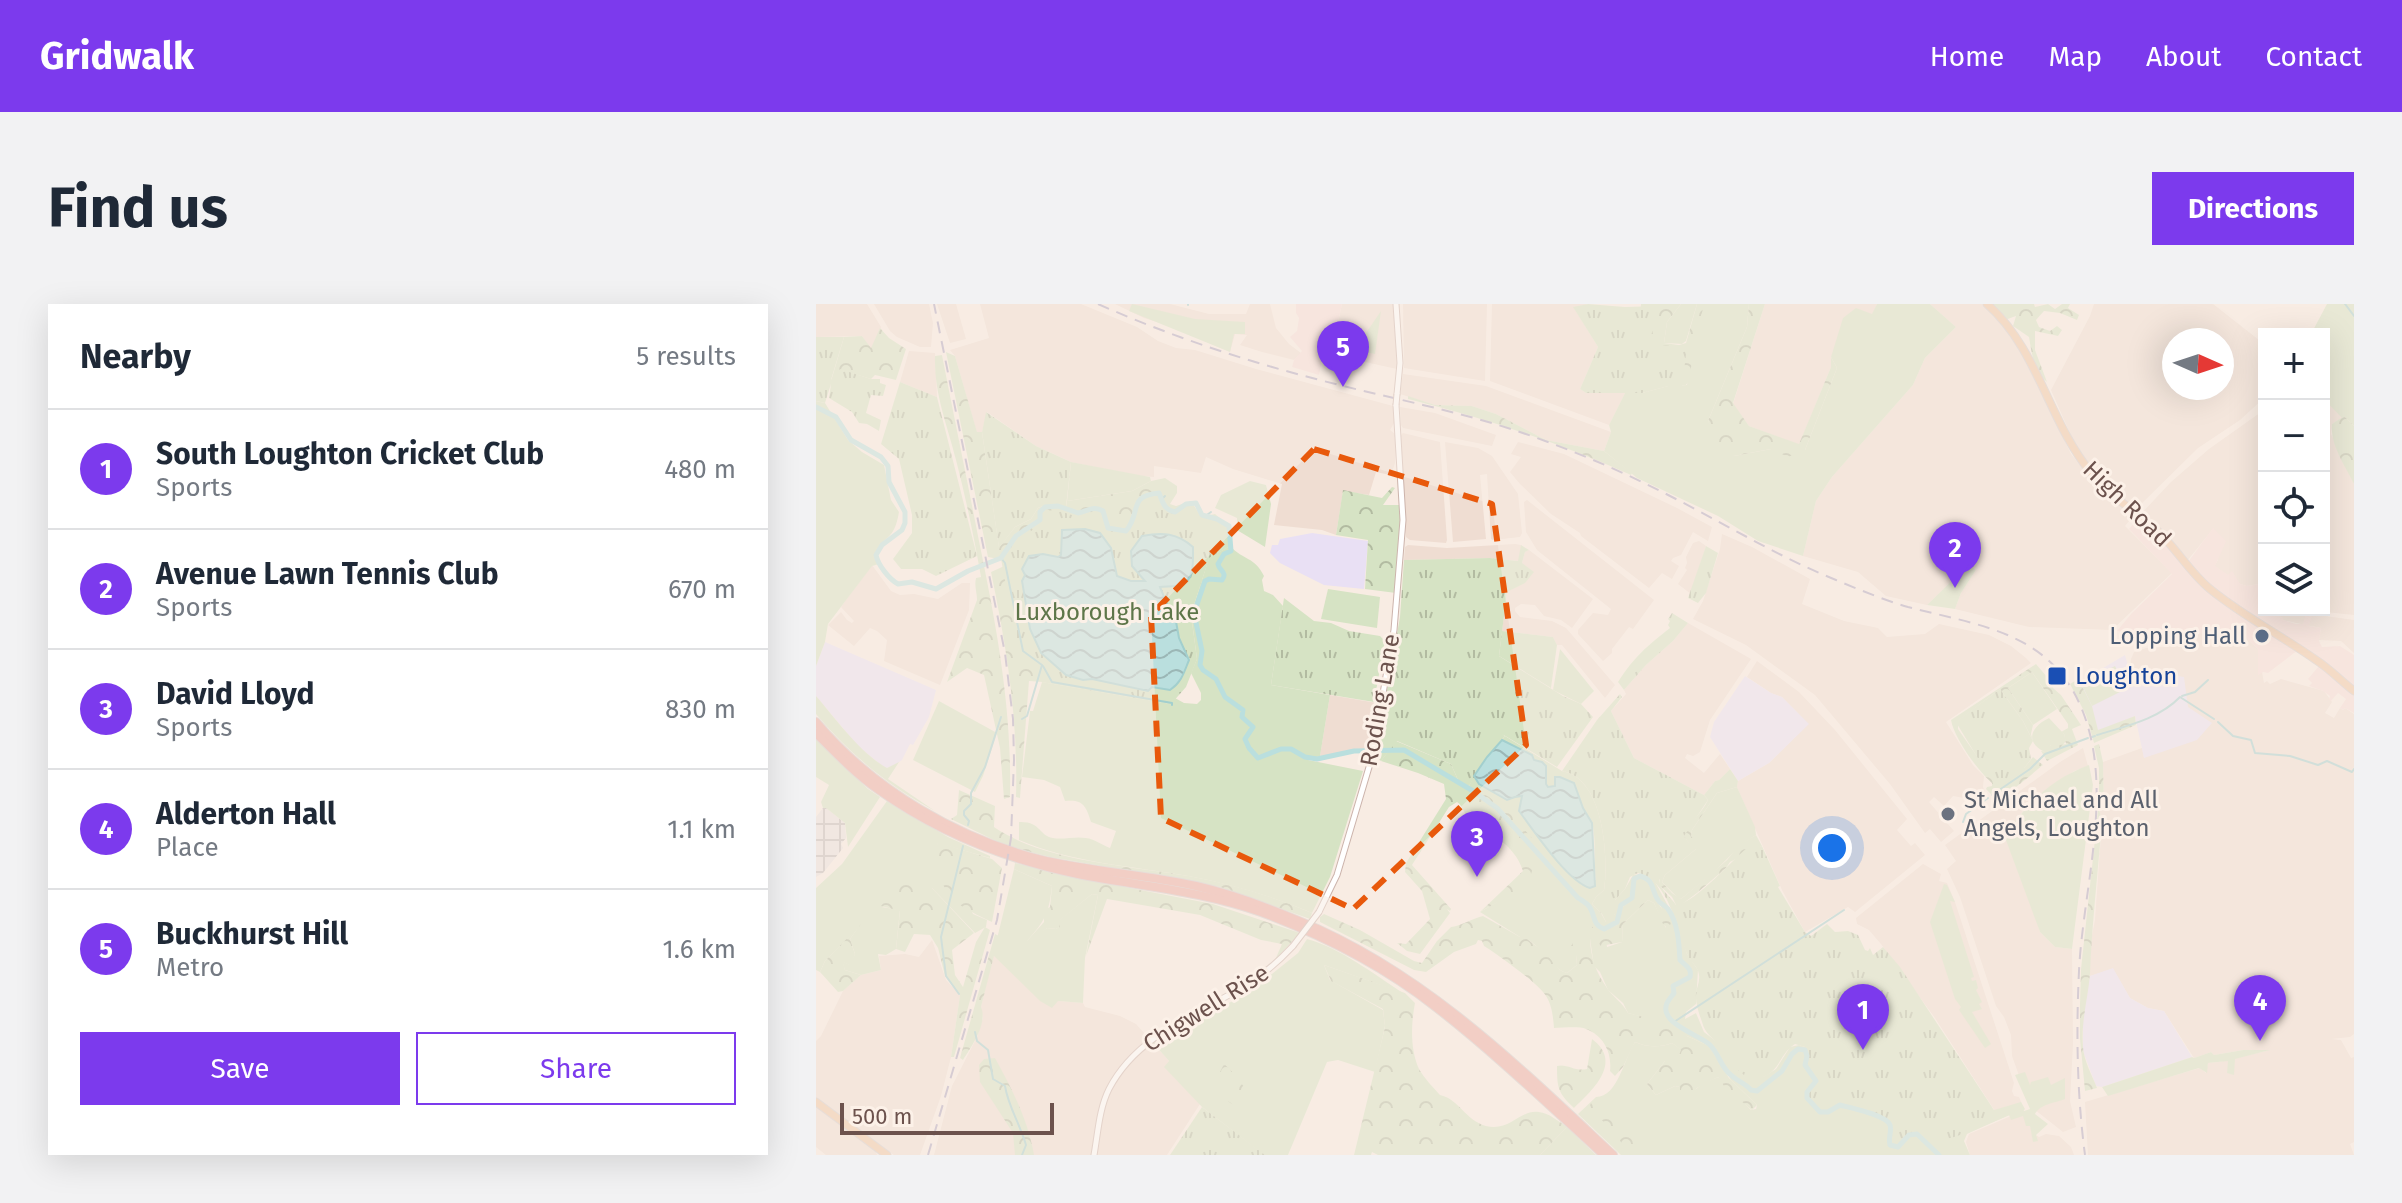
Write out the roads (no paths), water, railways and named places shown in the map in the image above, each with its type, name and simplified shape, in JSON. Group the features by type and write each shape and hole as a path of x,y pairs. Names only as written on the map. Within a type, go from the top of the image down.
{"highway":[{"path":"816,722 848,756 880,782 956,829 1044,860 1223,893 1299,920 1362,951 1413,982 1477,1031 1613,1155"},
{"path":"816,733 877,789 954,835 1042,866 1222,900 1272,917 1351,952 1435,1006 1604,1155"}],"main road":[{"name":"Roding Lane","path":"1290,949 1326,901 1337,875 1372,757 1392,636 1403,520 1396,405 1400,363 1396,304"},
{"name":"High Road","path":"1987,304 2018,338 2059,423 2093,475 2154,527 2210,589 2317,660 2354,691"},
{"name":"Chigwell Rise","path":"1094,1155 1101,1110 1108,1090 1136,1051 1154,1037 1248,984 1269,970 1290,949"},
{"path":"816,1102 887,1155"}],"water":[{"name":"Luxborough Lake","path":"1085,529 1100,533 1111,548 1117,576 1131,581 1145,581 1132,566 1131,551 1142,536 1169,535 1193,547 1192,569 1186,583 1160,587 1175,616 1179,638 1189,660 1180,680 1170,690 1152,687 1148,691 1092,679 1083,680 1066,675 1041,653 1030,629 1022,569 1029,556 1061,555 1062,530"},
{"path":"1502,740 1546,766 1548,787 1555,786 1555,777 1574,783 1592,823 1595,886 1590,888 1581,884 1552,854 1519,811 1522,796 1507,800 1479,784 1474,776"}],"waterway":[{"path":"2345,304 2354,316"},
{"path":"816,407 836,417 851,440 881,457 888,466 889,482 905,512 905,523 902,530 882,545 876,555 884,571 898,584 912,582 936,589 968,571 1001,558 1016,536 1040,520 1040,512 1045,507 1058,506 1078,513 1099,509 1103,511 1108,528 1126,531 1139,501 1149,495 1159,493 1166,507 1175,512 1186,504 1196,503 1202,515 1229,526 1231,551 1224,554 1218,564 1224,577 1222,580 1205,581 1194,613 1202,651 1200,665 1216,679 1225,697 1243,710 1242,717 1253,727 1245,739 1258,758 1281,749 1291,749 1305,757 1317,759 1354,751 1404,750 1497,808 1578,898 1588,905 1597,924 1604,929 1617,922 1621,905 1632,898 1634,879 1640,876 1645,878 1674,920 1680,960 1690,971 1690,977 1673,986 1674,993 1667,1003 1668,1017 1709,1044 1728,1072 1751,1090 1757,1091 1782,1071 1798,1049 1805,1050 1805,1065 1816,1081 1807,1092 1807,1098 1820,1112 1828,1112 1840,1105 1875,1115 1890,1125 1890,1145 1898,1147 1909,1135 1917,1134 1939,1155"},
{"path":"1161,500 1165,496"},
{"path":"1204,517 1211,512"},
{"path":"1001,558 1005,563 1023,651 1042,665 1027,716 1022,719"},
{"path":"1043,666 1052,682 1172,705"},
{"path":"2182,696 2195,692 2208,680"},
{"path":"2097,735 2152,716 2180,697 2214,719"},
{"path":"968,825 964,811 971,804 971,793 985,767 1001,717"},
{"path":"2218,722 2233,736 2251,740 2255,753 2290,756 2318,765 2327,761 2352,772 2354,769"},
{"path":"1992,795 2030,769 2045,754 2088,738"},
{"path":"1963,822 1966,814 1988,798"},
{"path":"959,994 946,976 941,937 963,846"},
{"path":"1674,1022 1844,910"},
{"path":"975,1032 977,1041 988,1050 993,1079 1005,1086 1026,1145 1022,1155"}],"railway":[{"path":"928,1155 997,920 1011,838 1014,760 1013,719 1005,653 934,304"},
{"path":"1098,304 1261,364 1467,416 1557,445 1653,487 1815,571 1908,607 1987,627 2033,649 2053,665 2070,685 2083,712 2092,743 2096,775 2094,840 2078,994 2077,1040 2085,1155"}],"place":[{"name":"Buckhurst Hill","path":"1343,387"},
{"name":"Avenue Lawn Tennis Club","path":"1955,588"},
{"name":"Lopping Hall","path":"2262,636"},
{"name":"Loughton","path":"2057,676"},
{"name":"St Michael and All Angels, Loughton","path":"1948,814"},
{"name":"David Lloyd","path":"1477,877"},
{"name":"Alderton Hall","path":"2260,1041"},
{"name":"South Loughton Cricket Club","path":"1863,1050"}]}
